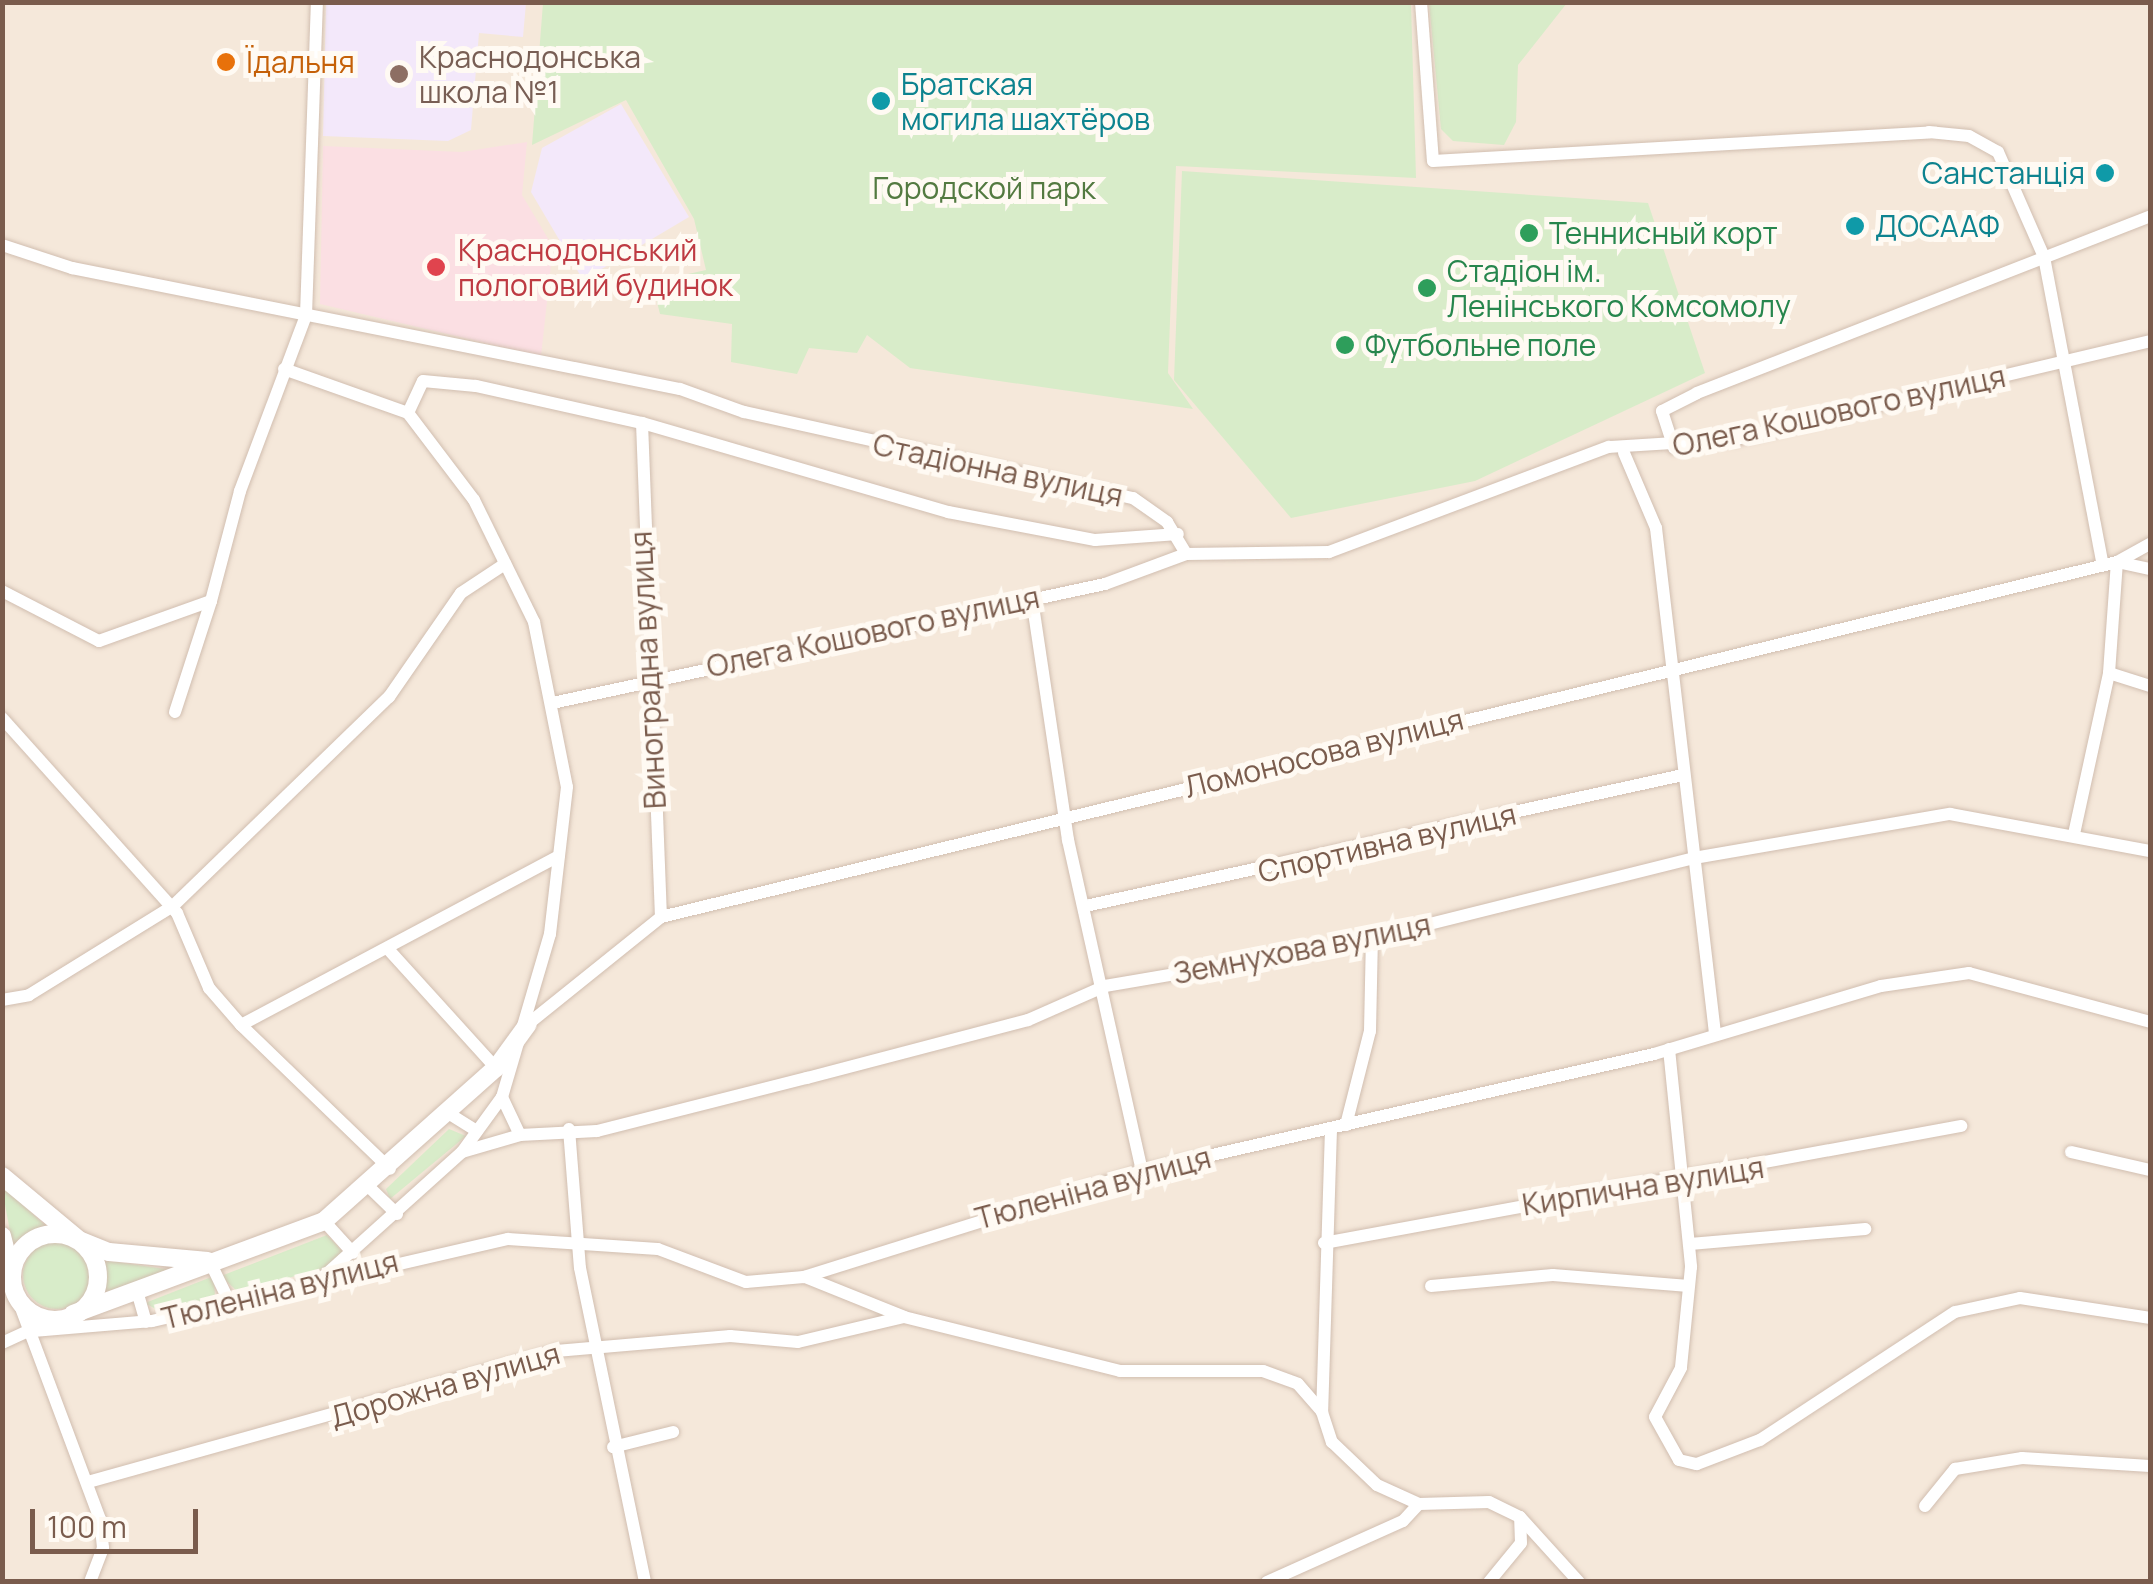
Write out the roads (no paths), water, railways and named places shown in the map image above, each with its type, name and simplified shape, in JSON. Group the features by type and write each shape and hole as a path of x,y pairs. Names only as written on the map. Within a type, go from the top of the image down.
{"street":[{"path":"175,712 284,369 306,315 317,2"},
{"path":"1420,2 1433,161 1969,136 1998,152 2014,178 2044,257 2102,561"},
{"path":"1674,448 1662,411 2150,216"},
{"name":"Стадіонна вулиця","path":"2,245 72,268 680,388 744,412 1133,498 1178,534"},
{"name":"Олега Кошового вулиця","path":"557,702 1032,599 1186,554 1329,552 1609,448 1624,452 1674,448 2150,342"},
{"path":"284,369 408,414 474,500 506,564 557,702 566,787 559,856 528,1024 502,1097 462,1152 320,1280"},
{"name":"Стадіонна вулиця","path":"408,414 428,379 642,423 948,512 1094,540 1178,534"},
{"name":"Виноградна вулиця","path":"642,423 661,917"},
{"path":"1624,452 1656,528 1668,666 1716,1033"},
{"path":"1178,534 1186,554"},
{"path":"2074,834 2109,673 2118,562 2150,544"},
{"name":"Ломоносова вулиця","path":"528,1024 661,917 2102,561 2150,570"},
{"path":"2,1000 28,995 169,908 234,840 297,794 389,696 460,593 506,564"},
{"path":"2,591 100,642 211,601"},
{"path":"1032,599 1066,818 1090,905 1142,1171"},
{"path":"2109,673 2150,686"},
{"path":"2,718 169,908 209,988 241,1026 390,1169"},
{"name":"Спортивна вулиця","path":"1090,905 1683,776"},
{"name":"Земнухова вулиця","path":"462,1152 520,1135 569,1129 597,1131 1028,1020 1105,986 1372,938 1694,858 1950,814 2150,851"},
{"path":"241,1026 559,856"},
{"path":"1346,1126 1370,1031 1372,938"},
{"path":"388,949 496,1068"},
{"name":"Тюленіна вулиця","path":"34,1331 146,1322 508,1239 580,1240 658,1248 746,1282 804,1277 1142,1171 1669,1049 1881,986 1970,973 2150,1022"},
{"path":"2,1343 52,1320 324,1221 390,1169 496,1068 528,1024"},
{"path":"1669,1049 1686,1180 1689,1286 1680,1368 1655,1418 1678,1460 1697,1464 1760,1440 1955,1312 2020,1298 2150,1318"},
{"path":"502,1097 520,1135"},
{"path":"448,1113 477,1131"},
{"name":"Кирпична вулиця","path":"1324,1243 1686,1180 1961,1126"},
{"path":"569,1129 580,1240 612,1447 644,1582"},
{"path":"1331,1129 1324,1243 1322,1412 1347,1463 1419,1504 1489,1502 1520,1517 1579,1582"},
{"path":"2071,1152 2150,1170"},
{"path":"2,1176 79,1240 95,1259 98,1284 73,1314"},
{"path":"369,1187 397,1214"},
{"path":"324,1221 353,1253"},
{"path":"1690,1244 1865,1229"},
{"path":"2,1236 18,1300 34,1331 88,1482 100,1564 90,1582"},
{"path":"12,1278 30,1242 79,1240 166,1261 215,1262"},
{"path":"215,1262 228,1301"},
{"path":"1431,1286 1553,1275 1689,1286"},
{"path":"804,1277 904,1318"},
{"path":"137,1292 146,1322"},
{"path":"18,1300 52,1320"},
{"name":"Дорожна вулиця","path":"88,1482 598,1346 730,1336 798,1342 904,1318 1120,1370 1263,1371 1298,1384 1322,1412"},
{"path":"612,1447 673,1432"},
{"path":"1925,1506 1955,1469 2022,1458 2150,1466"},
{"path":"1267,1582 1403,1521 1419,1504"},
{"path":"1489,1582 1521,1543 1520,1517"}],"place":[{"name":"Їдальня","path":"226,62"},
{"name":"Краснодонська школа №1","path":"399,74"},
{"name":"Братская могила шахтёров","path":"881,101"},
{"name":"Санстанція","path":"2105,173"},
{"name":"ДОСААФ","path":"1855,226"},
{"name":"Теннисный корт","path":"1529,233"},
{"name":"Краснодонський пологовий будинок","path":"436,267"},
{"name":"Стадіон ім. Ленінського Комсомолу","path":"1427,288"},
{"name":"Футбольне поле","path":"1345,345"}],"park label":[{"name":"Городской парк","path":"984,188"}]}
